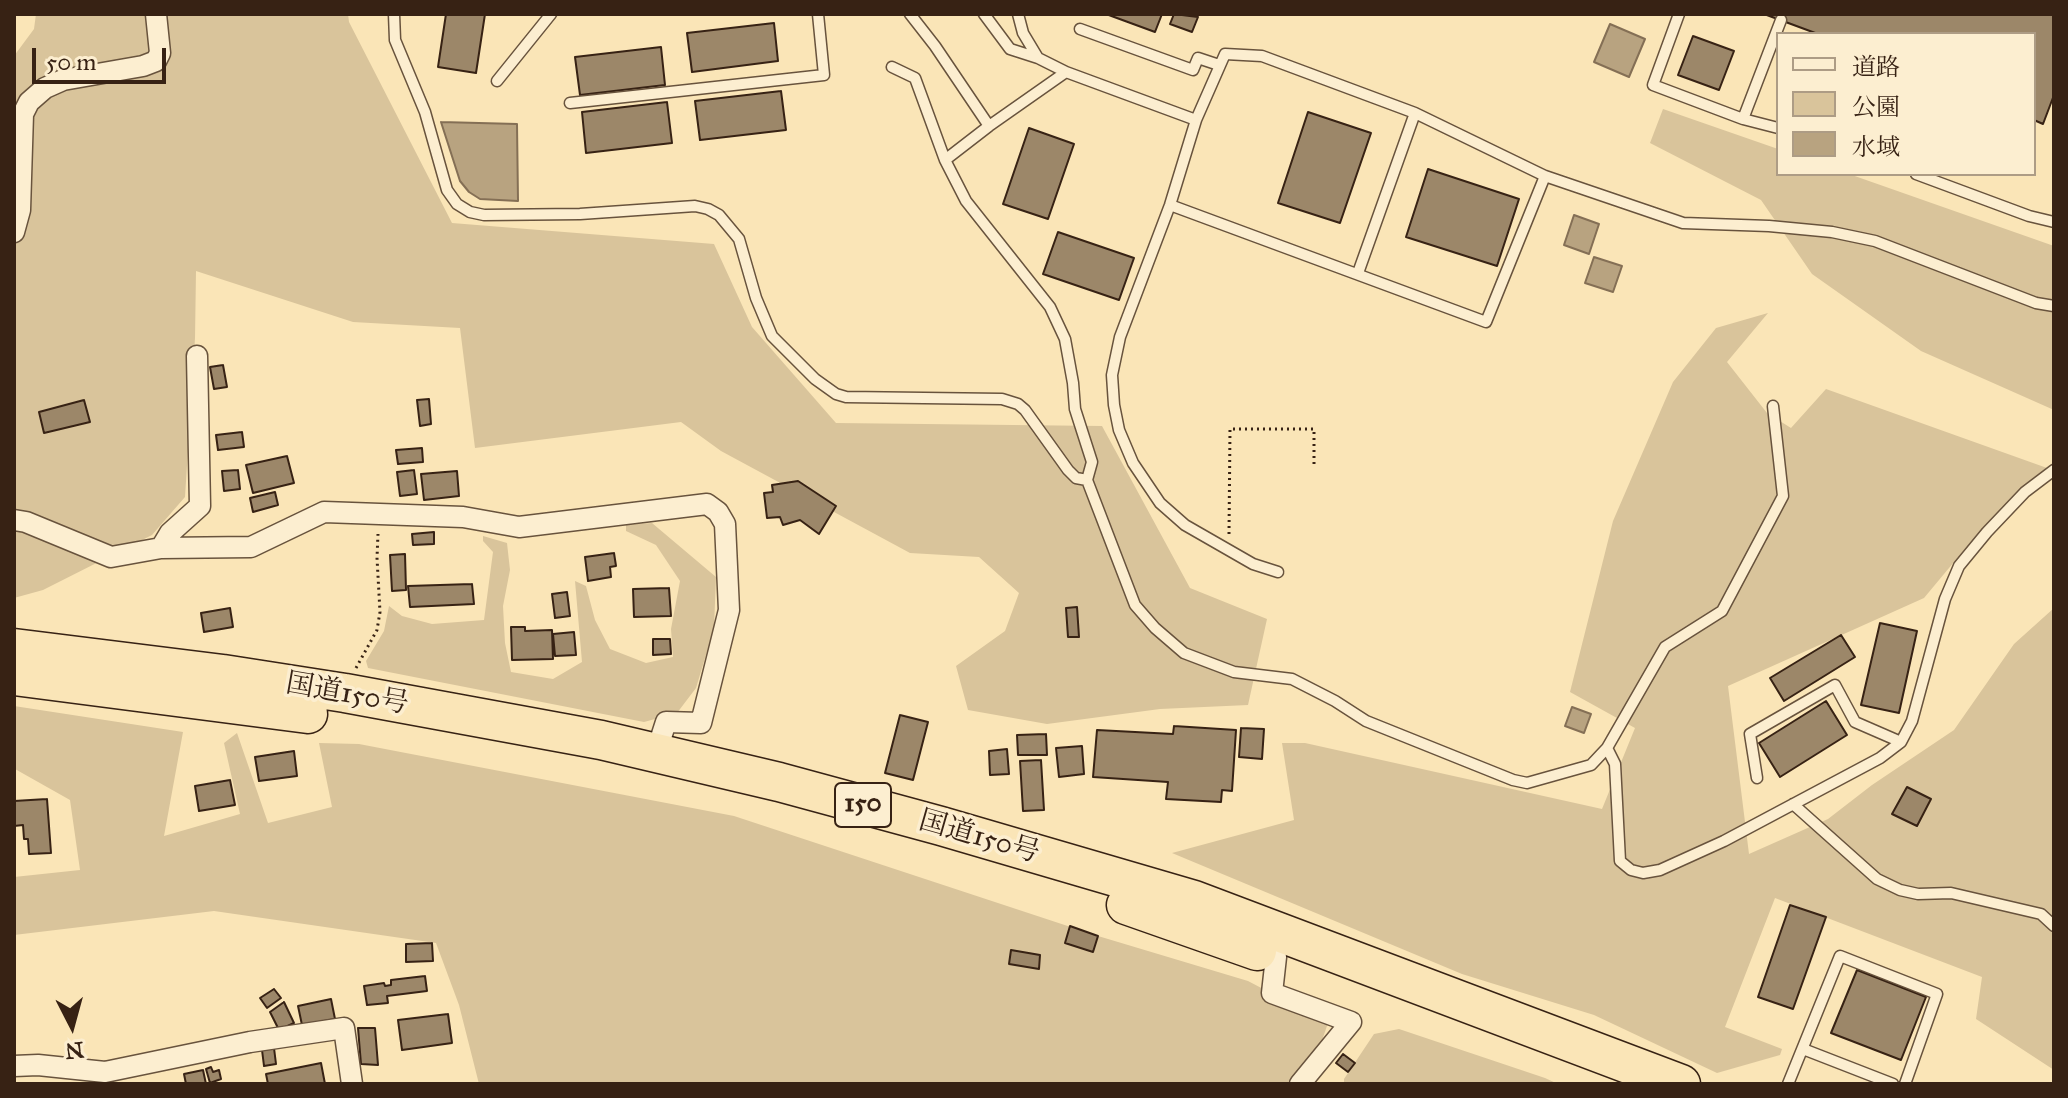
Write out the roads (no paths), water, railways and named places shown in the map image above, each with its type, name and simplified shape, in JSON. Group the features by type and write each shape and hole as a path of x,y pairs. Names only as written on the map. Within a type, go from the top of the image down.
{"highway":[{"name":"国道150号","path":"14,648 345,693 601,740 779,782 1194,900 1681,1084"},
{"name":"国道150号","path":"14,676 317,715 609,767 768,802 1106,898 1427,1011 1616,1084"}],"street":[{"path":"14,232 20,210 23,114 29,102 45,88 63,80 156,61 160,53 156,14"},
{"path":"161,548 170,533 200,506 197,356"},
{"path":"14,520 26,522 111,557 161,548 251,547 324,512 463,517 519,527 707,504 718,512 725,524 729,610 701,723 666,722 656,753"},
{"path":"1276,957 1272,993 1351,1022 1300,1084"},
{"path":"14,1066 38,1065 105,1072 250,1042 344,1028 352,1084"}],"lane":[{"path":"394,14 395,40 425,112 447,190 457,204 470,212 484,215 580,214 695,206 708,209 719,215 739,239 756,298 772,336 815,379 836,394 846,397 1002,399 1018,404 1068,470 1076,478 1087,480"},
{"path":"497,81 551,14"},
{"path":"570,103 824,75 818,14"},
{"path":"910,14 989,126"},
{"path":"984,14 1010,49 1196,120"},
{"path":"1018,14 1023,33 1038,58"},
{"path":"1679,14 1653,85 1743,119 1776,127"},
{"path":"1776,32 1781,20"},
{"path":"1080,29 1193,70 1198,58 1219,65"},
{"path":"1743,119 1776,33"},
{"path":"1278,572 1253,564 1185,525 1160,503 1133,463 1119,430 1114,405 1112,375 1120,337 1170,205 1196,120 1225,54 1262,56 1415,113 1545,176 1683,223 1800,229 1875,241 2036,303 2054,306"},
{"path":"892,67 915,78 945,160 966,201 1050,307 1065,339 1075,409 1092,462 1087,480 1135,605 1155,628 1184,653 1234,672 1292,679 1366,721 1513,780 1527,783 1591,765 1607,748 1665,647 1722,611 1783,496 1773,406"},
{"path":"945,160 1066,72"},
{"path":"1358,273 1415,113"},
{"path":"1170,205 1486,322 1545,176"},
{"path":"1921,176 2029,216 2054,222"},
{"path":"1607,748 1615,764 1620,861 1631,870 1643,873 1660,870 1724,841 1880,758 1901,742 1912,721 1945,599 1959,566 2015,502 2054,470"},
{"path":"1757,778 1750,734 1835,685 1855,722 1901,742"},
{"path":"1793,804 1877,879 1900,890 1918,894 1951,893 2041,914 2054,926"},
{"path":"1788,1084 1840,956 1937,994 1905,1084"},
{"path":"1803,1049 1893,1084"}],"water":[{"path":"1610,24 1645,39 1629,77 1594,62"},
{"path":"441,122 517,124 518,201 480,199 469,192 460,181"},
{"path":"1574,215 1599,224 1589,254 1564,245"},
{"path":"1594,257 1622,266 1613,292 1585,283"},
{"path":"1572,707 1591,714 1584,733 1565,726"}]}
